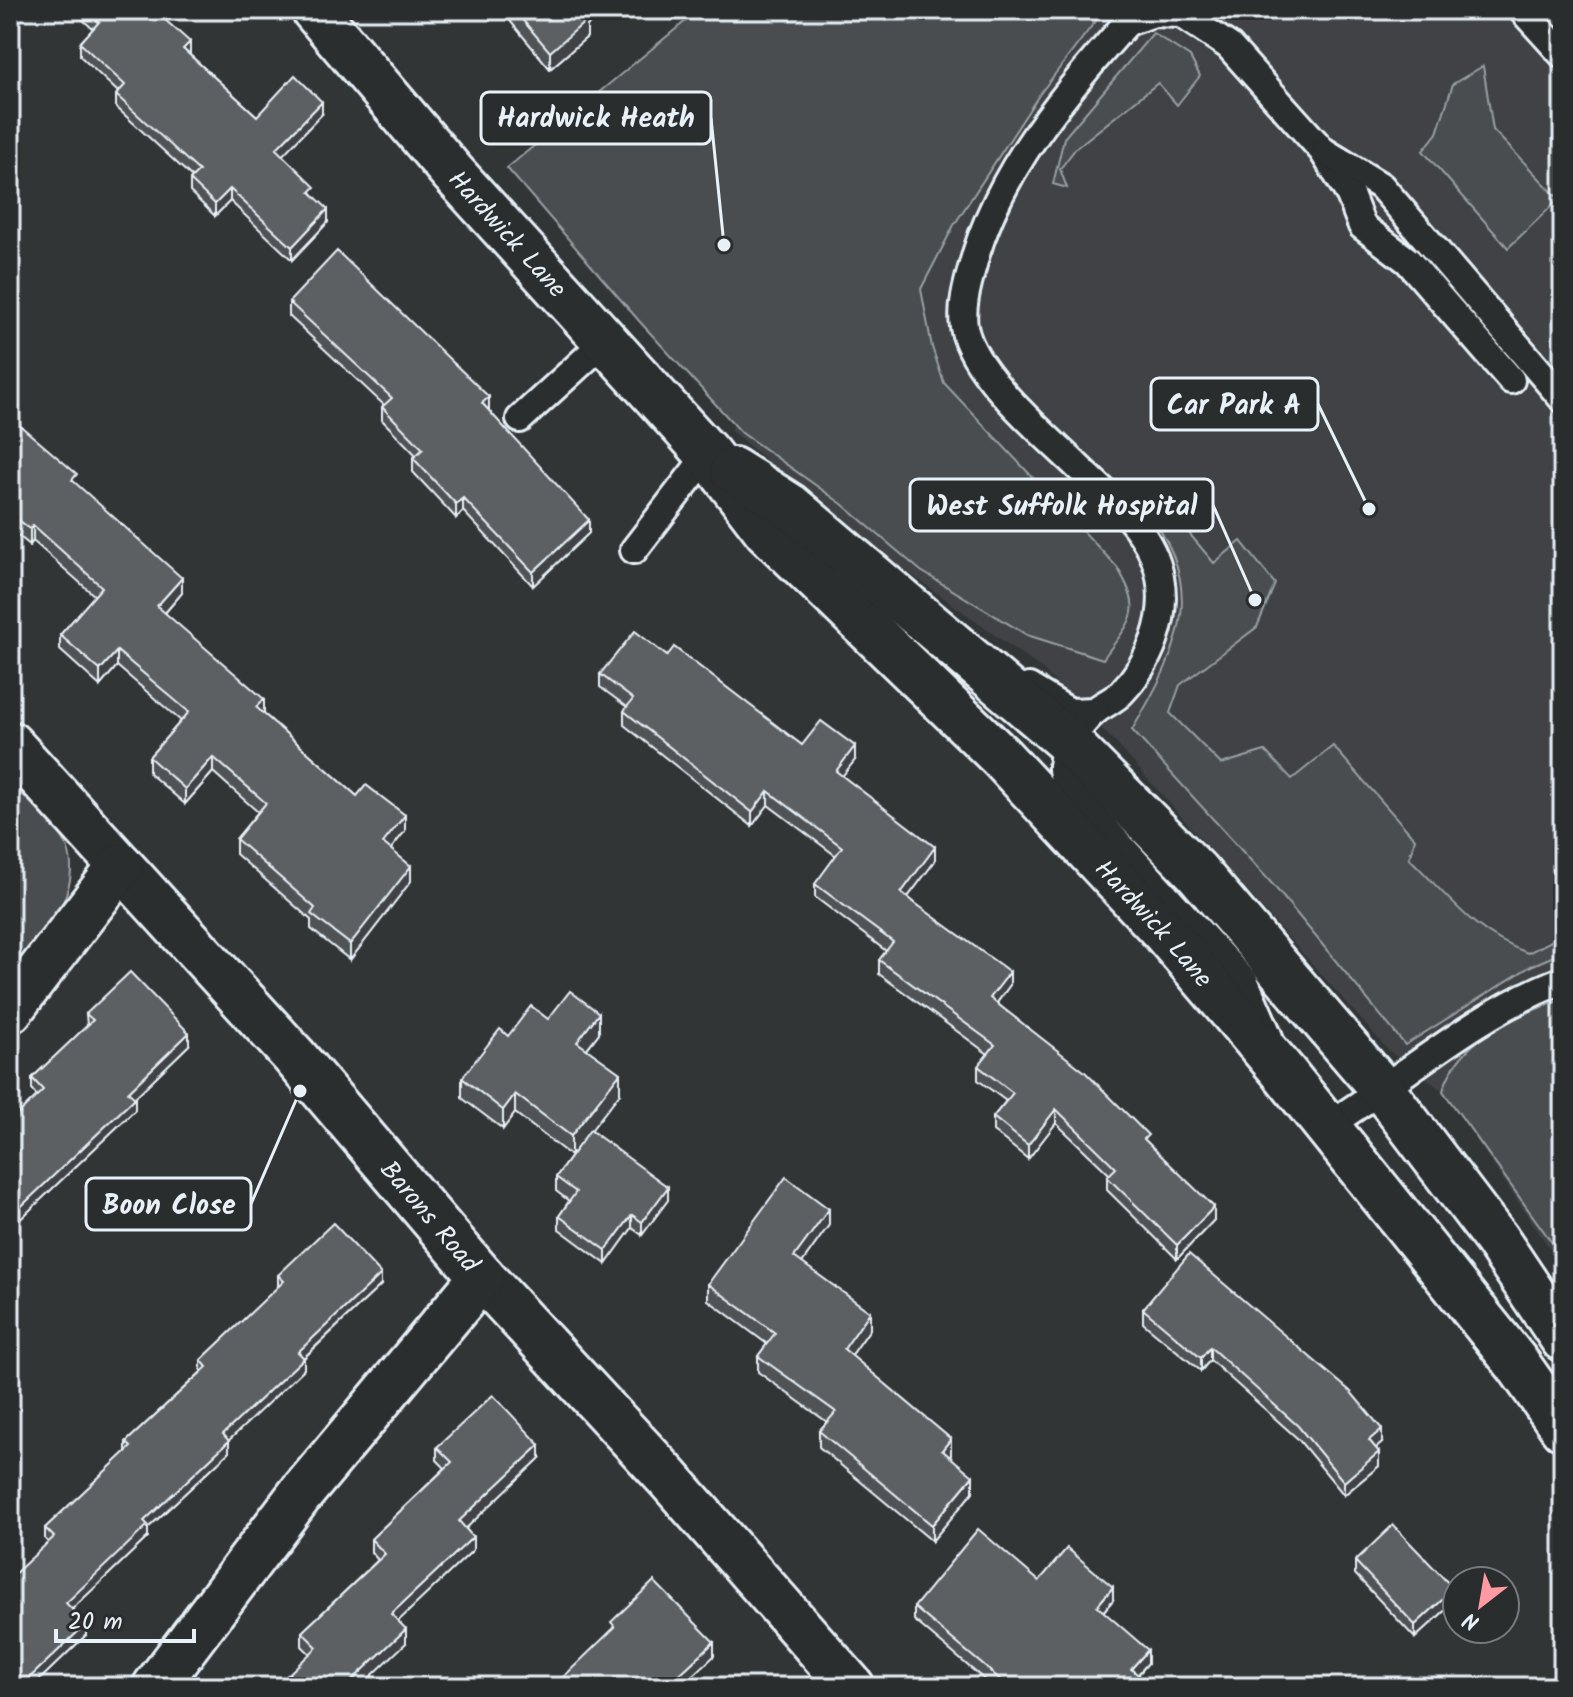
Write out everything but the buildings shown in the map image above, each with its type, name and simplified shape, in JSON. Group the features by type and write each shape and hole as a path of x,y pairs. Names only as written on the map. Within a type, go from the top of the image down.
{"street":[{"name":"Hardwick Lane","path":"314,10 604,342 708,454 767,531 1001,757 1165,933 1285,1074 1519,1366 1563,1428"},
{"name":"Hardwick Lane","path":"708,454 790,506 913,610 1082,727 1196,871 1399,1078 1431,1153 1496,1239 1563,1339"},
{"name":"Barons Road","path":"10,744 294,1056 482,1277 668,1478 832,1680"},
{"path":"10,1010 121,866"},
{"path":"155,1687 299,1496 482,1277"}],"lane":[{"path":"1522,10 1563,55"},
{"path":"1285,1074 1245,982 1069,789 1061,768 1082,727 1119,695 1146,663 1161,620 1160,576 1144,537 1116,503 1008,400 983,366 964,328 965,295 978,243 1005,183 1033,137 1133,16 1181,14 1229,46 1322,150 1350,195 1362,226 1408,261 1511,380"},
{"path":"1322,150 1381,186 1563,399"},
{"path":"520,419 604,342"},
{"path":"634,550 708,454"},
{"path":"1315,1112 1331,1117 1344,1115 1467,1027 1526,994 1563,980"}],"shaded area":[{"path":"699,10 1104,10 1039,95 954,225 921,289 932,347 944,383 1117,567 1126,583 1133,606 1131,615 1103,659 1027,635 921,571 842,504 742,433 640,322 507,168"},
{"path":"1030,10 1563,10 1563,1268 1443,1091 1389,1051 1115,742 1043,670 850,530 730,430 868,243"},
{"path":"1153,33 1190,57 1200,76 1177,105 1158,83 1076,148 1060,169 1067,188 1053,184 1064,138"},
{"path":"1483,66 1493,130 1559,199 1508,248 1423,151 1437,133 1453,84"},
{"path":"1151,488 1214,563 1241,541 1275,584 1257,627 1180,685 1170,713 1221,764 1265,751 1292,779 1333,746 1415,839 1409,858 1463,913 1492,936 1528,953 1563,935 1563,952 1531,966 1405,1045 1274,886 1132,730 1165,668 1176,639 1181,611 1181,584 1173,556 1158,526 1134,495"},
{"path":"10,782 58,831 68,850 71,870 60,909 10,978"},
{"path":"1563,999 1563,1258 1443,1091 1451,1072 1475,1043 1526,1013"}],"place":[{"name":"Hardwick Heath","path":"724,245"},
{"name":"Car Park A","path":"1369,509"},
{"name":"West Suffolk Hospital","path":"1255,600"},
{"name":"Boon Close","path":"300,1091"}]}
